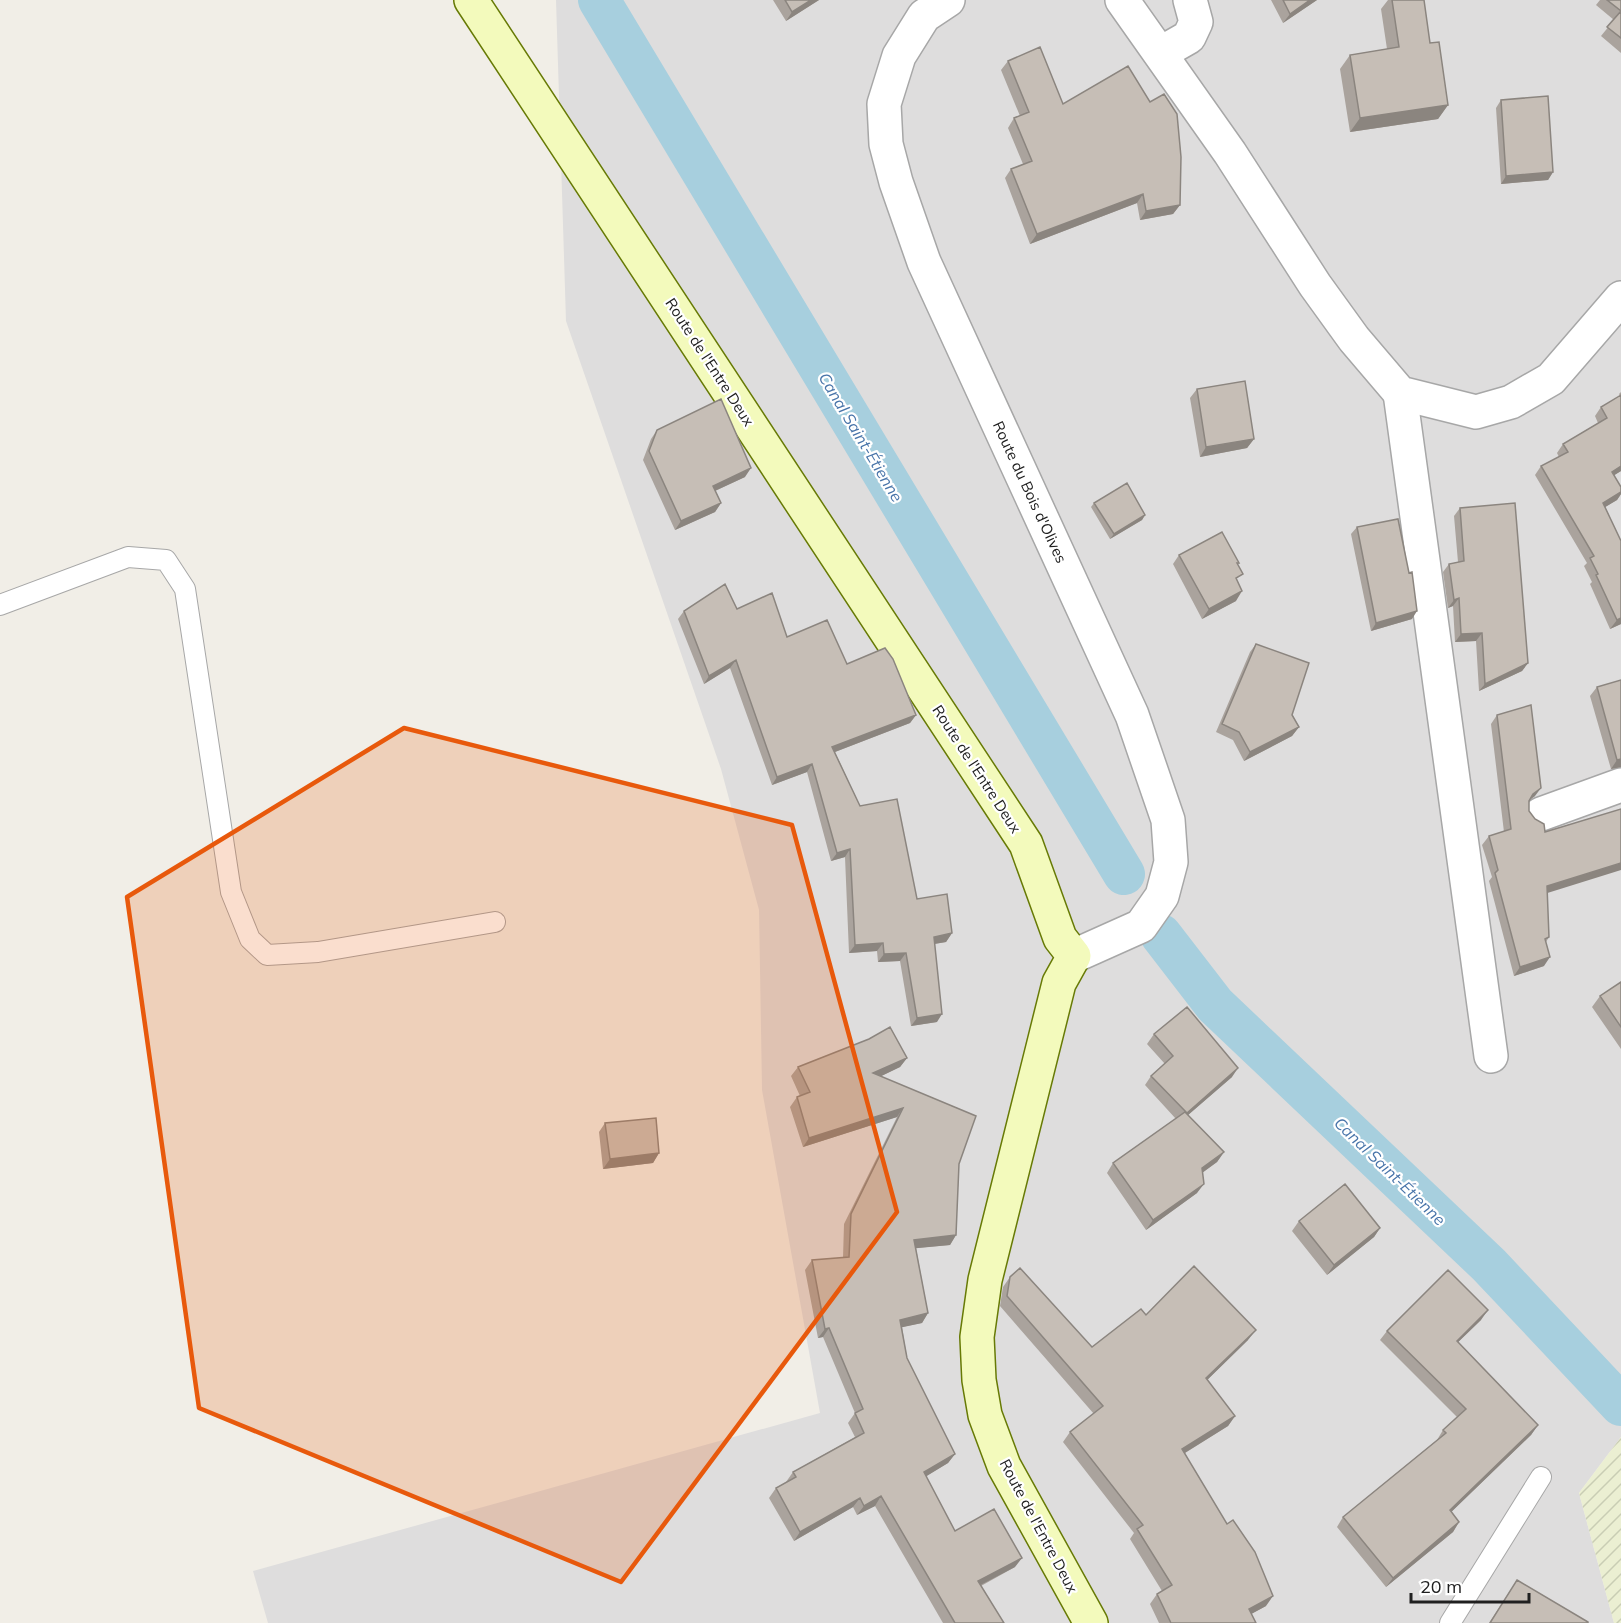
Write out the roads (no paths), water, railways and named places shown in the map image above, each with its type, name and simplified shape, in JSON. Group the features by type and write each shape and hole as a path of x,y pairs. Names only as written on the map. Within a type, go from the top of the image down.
{"main road":[{"name":"Route de l'Entre Deux","path":"471,0 1026,844 1060,938 1074,956 1059,983 986,1280 977,1337 979,1380 985,1415 1005,1466 1091,1623"}],"street":[{"name":"Route du Bois d'Olives","path":"948,0 924,16 899,56 884,104 886,144 896,182 924,262 1132,715 1167,820 1171,862 1162,896 1141,926 1074,956"},
{"path":"1122,0 1161,53 1315,285 1354,339 1400,393 1491,1056"},
{"path":"1161,53 1189,37 1196,22 1190,0"},
{"path":"1400,393 1476,412 1511,402 1551,379 1621,298"},
{"path":"1541,814 1621,785"}],"lane":[{"path":"0,605 128,557 166,560 184,589 231,892 250,939 267,955 318,952 495,922"},
{"path":"1450,1623 1541,1476"}],"waterway":[{"name":"Canal Saint-Étienne","path":"599,0 1124,874"},
{"name":"Canal Saint-Étienne","path":"1161,935 1215,1005 1489,1265 1621,1405"}]}
